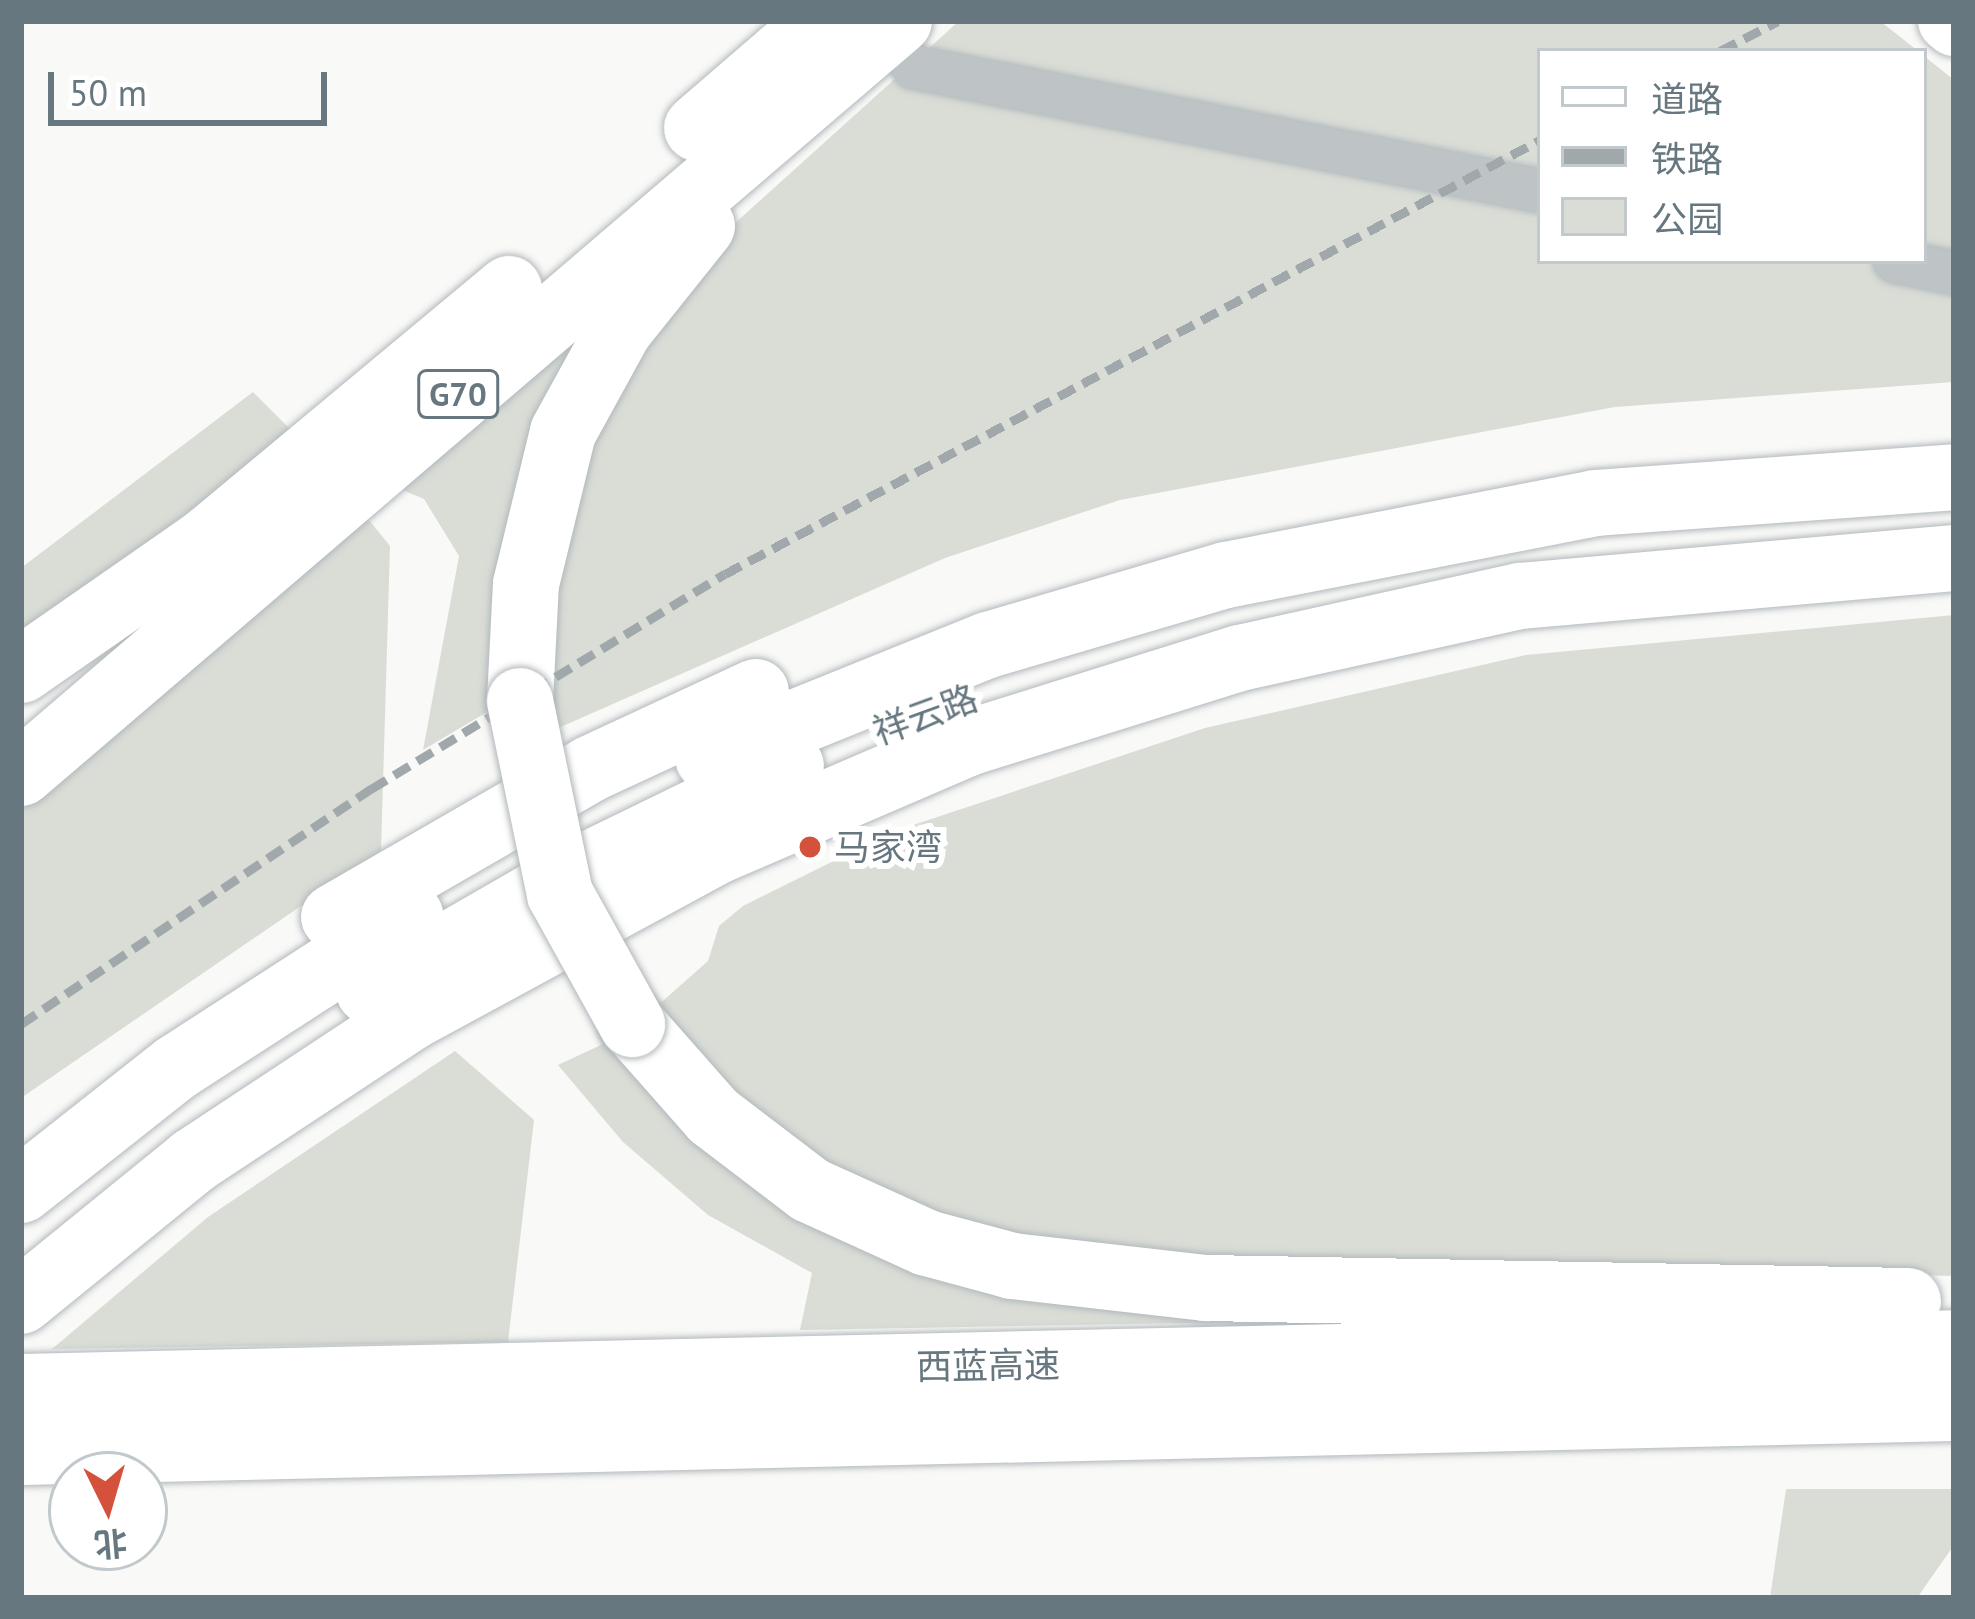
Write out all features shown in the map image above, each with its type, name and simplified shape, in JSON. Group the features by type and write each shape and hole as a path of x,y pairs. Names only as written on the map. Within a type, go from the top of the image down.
{"main road":[{"name":"G70","path":"21,670 142,591 392,390 821,21"},
{"name":"G70","path":"21,772 906,36"},
{"path":"906,36 694,235 598,361 562,432 532,552 520,701 553,873 632,1024 712,1116 810,1190 927,1244 1012,1266 1228,1289 1954,1301"},
{"path":"21,726 392,390"},
{"path":"21,1137 248,973 500,818 673,729 958,613 1183,542 1438,485 1709,447 1954,433"},
{"name":"祥云路","path":"21,1190 177,1067 403,920 682,770 884,683 1144,598 1408,535 1693,492 1954,477"},
{"name":"祥云路","path":"21,1242 258,1064 436,951 671,821 875,731 1064,665 1382,583 1705,530 1954,517"},
{"path":"21,1301 193,1161 411,1017 715,852 968,742 1240,658 1520,596 1954,558"},
{"name":"西蓝高速","path":"21,1387 1954,1342"},
{"path":"21,1452 1954,1408"}],"street":[{"path":"906,36 1537,190"},
{"path":"1910,264 1954,273"}],"green space":[{"path":"959,21 1880,21 1914,48 1537,48 1537,264 1927,264 1927,58 1954,80 1954,382 1615,407 1120,500 945,558 547,733 557,556 590,433 714,242"},
{"path":"582,321 494,708 423,750 459,556 424,499 388,484"},
{"path":"253,392 294,433 21,637 21,568"},
{"path":"364,514 390,546 381,851 21,1098 21,810"},
{"path":"1954,615 1954,1276 1146,1258 951,1221 867,1189 735,1099 656,1007 708,961 719,926 743,906 892,832 1205,728 1526,655"},
{"path":"618,1037 728,1152 1243,1310 1243,1322 800,1330 812,1273 708,1215 623,1142 558,1065"},
{"path":"455,1051 534,1120 508,1342 52,1349 208,1217"},
{"path":"1786,1489 1954,1489 1954,1545 1917,1598 1770,1598"}],"railway":[{"path":"1726,48 1778,21"},
{"path":"21,1024 371,789 725,574 1537,142"}],"place":[{"name":"马家湾","path":"810,847"}]}
